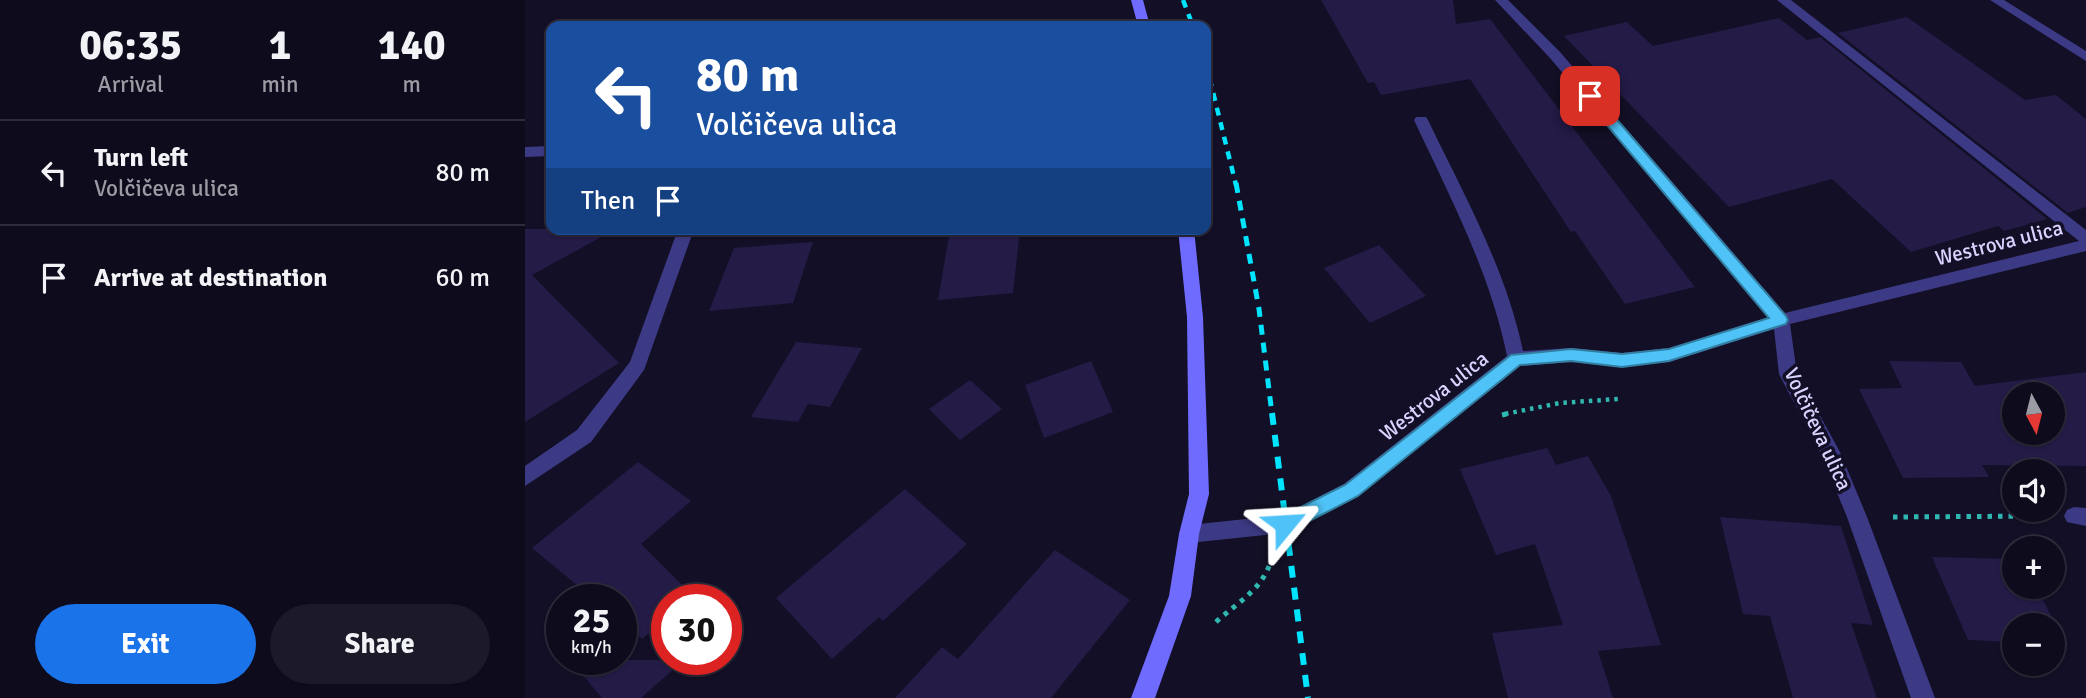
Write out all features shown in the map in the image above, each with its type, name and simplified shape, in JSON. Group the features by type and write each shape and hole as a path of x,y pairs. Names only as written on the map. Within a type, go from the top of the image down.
{"street":[{"path":"1137,0 1143,21"},
{"path":"1501,0 1555,55 1781,320"},
{"name":"Westrova ulica","path":"1783,0 2086,238"},
{"path":"1996,0 2086,57"},
{"path":"1421,120 1489,268 1512,328 1516,359"},
{"path":"525,152 546,151"},
{"path":"525,477 584,436 638,365 684,235"},
{"path":"1143,698 1180,596 1189,534 1199,494 1195,317 1188,235"},
{"name":"Westrova ulica","path":"1189,534 1285,524 1352,491 1516,359 1571,355 1622,360 1669,355 1781,320 2086,245"},
{"name":"Volčičeva ulica","path":"1781,320 1788,374 1830,452 1857,517 1923,698"}],"path":[{"path":"1491,421 1539,405 1618,399"},
{"path":"1857,517 2080,517"},
{"path":"1216,622 1258,589 1269,573 1273,553"}],"building":[{"path":"1321,0 1453,0 1456,24 1490,19 1695,287 1625,304 1575,231 1571,232 1470,79 1381,95 1374,82 1368,83"},
{"path":"1907,17 2025,100 2056,95 2086,119 2086,207 2068,213 1838,33"},
{"path":"1779,18 1807,40 1820,37 2047,219 2004,231 1998,226 1911,252 1832,179 1729,207 1564,36 1627,22 1653,46"},
{"path":"525,229 546,229 546,235 605,235 532,275 619,363 525,422"},
{"path":"1019,235 1013,293 938,300 949,236"},
{"path":"813,242 793,303 709,311 734,248"},
{"path":"1379,245 1426,296 1370,323 1324,268"},
{"path":"796,342 862,348 830,407 808,404 798,422 751,417"},
{"path":"1091,361 1113,412 1044,438 1025,385"},
{"path":"1889,361 1961,362 1975,386 2002,383 2002,445 2065,445 2065,382 2007,382 2086,372 2086,466 2065,466 2065,459 2002,459 2002,465 1982,465 1989,477 1903,478 1859,389 1902,388"},
{"path":"970,380 1002,409 960,440 929,409"},
{"path":"1547,448 1556,465 1588,456 1611,496 1661,645 1598,651 1613,698 1508,698 1492,633 1563,625 1535,544 1496,555 1460,469"},
{"path":"638,462 691,501 641,544 681,584 651,584 651,631 642,639 637,635 637,584 576,584 532,548"},
{"path":"905,489 967,544 883,621 879,617 832,659 776,598"},
{"path":"1720,517 1841,526 1873,625 1851,623 1877,698 1793,698 1770,616 1743,614"},
{"path":"1055,550 1130,600 1051,698 895,698 942,647 958,659"},
{"path":"1932,557 2002,559 2002,599 2043,599 2050,613 2002,613 2002,641 1968,640"},
{"path":"637,660 651,660 651,675 667,675 641,698 602,698 583,675 637,675"}],"railway":[{"path":"1183,0 1191,21"},
{"path":"1211,84 1236,185"},
{"path":"1236,183 1259,309 1272,414"},
{"path":"1272,413 1308,698"}],"route":[{"path":"1285,524 1352,491 1516,359 1571,355 1622,360 1669,355 1781,320 1590,96"}]}
